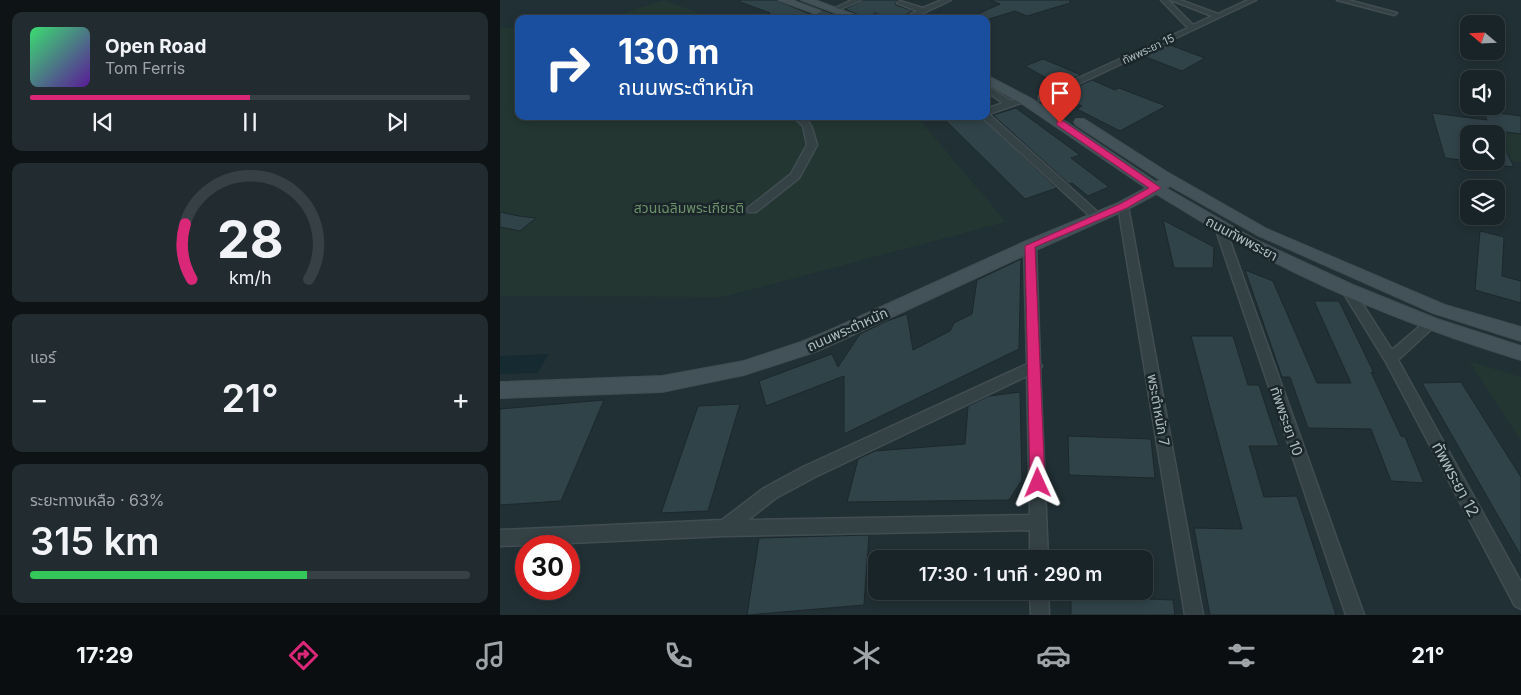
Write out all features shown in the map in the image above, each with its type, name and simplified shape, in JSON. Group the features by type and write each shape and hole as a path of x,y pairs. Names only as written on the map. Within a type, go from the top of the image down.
{"main road":[{"path":"783,0 836,14"},
{"path":"806,0 836,14"},
{"name":"ถนนทัพพระยา","path":"990,70 1042,98 1220,227 1256,238 1439,309 1521,334"},
{"name":"ถนนทัพพระยา","path":"990,80 1163,184 1347,289 1431,324 1521,353"},
{"name":"ถนนพระตำหนัก","path":"500,390 662,384 744,368 826,340 1030,246 1123,206 1163,184"}],"street":[{"path":"836,14 858,0"},
{"path":"913,15 948,0"},
{"path":"1164,0 1192,28"},
{"path":"1174,0 1217,16"},
{"name":"ทัพพระยา 15","path":"1042,98 1253,0"},
{"path":"1340,0 1394,13"},
{"path":"900,3 924,10"},
{"path":"990,90 1010,104"},
{"path":"990,111 1024,99"},
{"path":"752,210 795,176 812,144 807,125 801,120"},
{"path":"990,120 1097,217"},
{"name":"พระตำหนัก 7","path":"1123,206 1194,615"},
{"name":"ทัพพระยา 10","path":"1220,227 1355,615"},
{"path":"1030,246 1035,366 1039,550"},
{"name":"ทัพพระยา 12","path":"1347,289 1392,359 1521,600"},
{"path":"1392,359 1431,324"},
{"path":"725,528 770,493 809,472 1035,366"},
{"path":"500,538 725,528 1038,522"},
{"path":"1039,600 1040,615"}],"green space":[{"path":"664,0 704,15 618,15"},
{"name":"สวนเฉลิมพระเกียรติ","path":"500,27 515,28 515,120 920,120 1006,222 723,297 500,296"},
{"path":"1505,132 1521,134 1521,162 1505,160"},
{"path":"1469,361 1521,377 1521,441"}],"water":[{"path":"549,354 537,373 500,374 500,356"}],"building":[{"path":"740,0 776,0 813,15 766,15 770,13 740,2"},
{"path":"863,0 898,0 895,3 896,5 913,11 905,15 882,15 874,13 874,15 859,15 845,9"},
{"path":"990,0 1070,0 1070,3 1027,16 1015,11 990,19 990,15 981,15 980,13 1000,4"},
{"path":"823,10 835,15 816,15"},
{"path":"1167,44 1205,58 1182,71 1143,56"},
{"path":"1043,59 1081,75 1059,85 1025,66"},
{"path":"1092,80 1115,90 1119,88 1166,106 1120,131 1077,109 1082,106 1068,99 1079,94 1070,90"},
{"path":"1016,108 1080,155 1071,158 1109,187 1088,196 1072,183 1069,184 993,115"},
{"path":"1432,113 1487,120 1485,115 1505,114 1521,116 1521,134 1505,132 1505,125 1460,125 1460,160 1445,158"},
{"path":"945,120 984,120 1057,188 1025,199"},
{"path":"1505,149 1514,167 1505,166"},
{"path":"500,212 536,218 520,231 500,227"},
{"path":"1163,220 1214,247 1213,268 1174,268"},
{"path":"1480,231 1504,237 1502,276 1521,281 1521,303 1475,290"},
{"path":"1021,259 1019,349 844,434 844,376 766,406 759,381 832,354 838,367 860,334 887,321 907,314 913,350 950,331 954,323 972,314 977,280"},
{"path":"1245,270 1273,281 1317,383 1351,383 1314,301 1339,301 1374,373 1371,372 1401,436 1405,437 1424,483 1391,481 1371,429 1308,428 1290,377 1282,377"},
{"path":"1191,336 1233,336 1248,385 1259,385 1279,446 1249,446 1264,497 1297,496 1336,615 1210,615 1194,528 1242,529"},
{"path":"1461,382 1521,477 1521,556 1422,383"},
{"path":"1020,392 1022,480 1009,500 847,502 858,459 875,451 965,444 968,406 989,396"},
{"path":"604,400 561,501 500,505 500,409"},
{"path":"740,404 708,511 661,513 698,406"},
{"path":"1068,436 1151,439 1155,478 1069,475"},
{"path":"869,535 864,605 747,615 759,538"},
{"path":"1153,599 1173,600 1175,615 1071,615 1071,600"}],"route":[{"path":"1038,483 1030,246 1123,206 1156,188 1060,123"}]}
